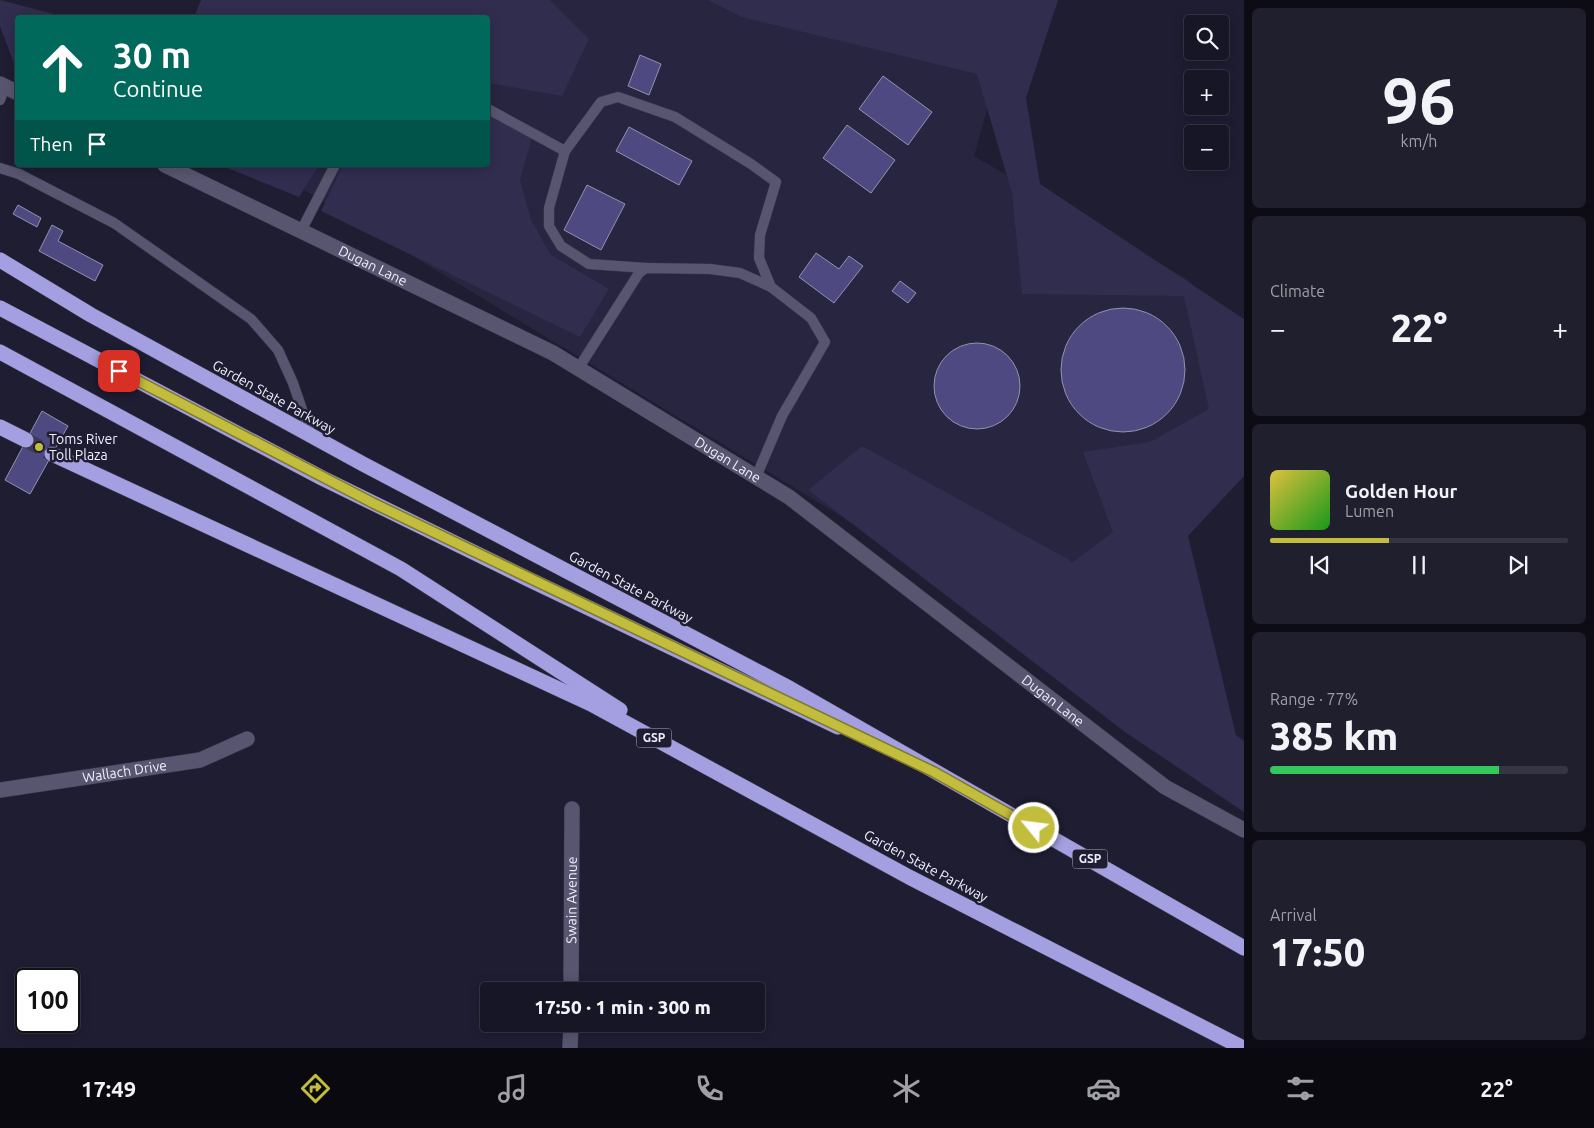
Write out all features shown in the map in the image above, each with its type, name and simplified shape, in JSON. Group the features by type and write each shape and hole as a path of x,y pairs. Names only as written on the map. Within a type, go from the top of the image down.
{"highway":[{"name":"Garden State Parkway","path":"0,260 92,315 311,436 789,688 1244,948"},
{"path":"0,308 322,478 537,583 934,772"},
{"path":"0,352 401,569 719,773"},
{"path":"0,427 26,440"},
{"name":"Garden State Parkway","path":"52,454 591,704 909,877 1243,1048"}],"street":[{"name":"Dugan Lane","path":"169,167 553,353 789,497 1165,787 1244,830"},
{"name":"Wallach Drive","path":"0,790 200,760 247,739"},
{"name":"Swain Avenue","path":"571,982 572,810"},
{"path":"570,1048 571,1032"}],"lane":[{"path":"756,477 782,416 825,342 811,318 771,286 740,273 710,269 646,268 589,264 561,246 549,226 549,208 565,150 601,102 618,97 675,117 751,164 776,182 760,235 759,258 771,286"},
{"path":"490,110 565,150"},
{"path":"301,231 334,167"},
{"path":"0,168 19,174 114,222 251,319 278,350 293,383 311,436"},
{"path":"578,368 639,273 646,268"}],"shaded area":[{"path":"0,0 58,15 15,15 15,67 0,26"},
{"path":"201,0 550,0 589,39 562,96 490,83 490,15 195,15"},
{"path":"320,0 864,0 1000,65 974,156 1187,279 1244,338 1244,409 1071,656 266,167 490,167 490,15 311,15"},
{"path":"708,0 1058,0 1026,98 1040,184 1244,319 1244,476 1188,536 1236,735 1244,741 1244,812 1125,732 808,490 862,446 1073,562 1113,532 1083,452 1150,442 1209,409 1184,296 1022,294 1012,193 977,74 741,17"},
{"path":"490,116 532,137 520,180 531,220 551,255 609,289 580,337 321,211 342,167 490,167"},
{"path":"225,167 318,167 299,197"}],"building":[{"path":"640,55 661,64 649,95 628,86"},
{"path":"883,76 932,112 908,145 859,109"},
{"path":"847,125 895,160 871,193 823,158"},
{"path":"629,127 692,161 679,185 616,151"},
{"path":"587,185 625,204 601,250 564,230"},
{"path":"18,205 41,218 37,227 13,214"},
{"path":"52,225 63,231 58,241 103,265 95,281 39,251"},
{"path":"816,253 839,269 849,256 863,266 834,303 799,277"},
{"path":"900,281 916,293 908,303 892,291"},
{"path":"1123,308 1147,312 1167,326 1181,346 1185,370 1181,394 1167,414 1147,428 1123,432 1099,428 1079,414 1065,394 1061,370 1065,346 1079,326 1099,312"},
{"path":"977,343 994,346 1008,355 1017,369 1020,386 1017,403 1008,417 994,426 977,429 960,426 946,417 937,403 934,386 937,369 946,355 960,346"},
{"name":"Toms River Toll Plaza","path":"42,411 68,426 30,494 5,480"}],"tunnel":[{"path":"26,440 52,454"}],"place":[{"name":"Toms River Toll Plaza","path":"39,447"}],"route":[{"path":"119,371 322,478 545,588 934,772 1034,828"}]}
